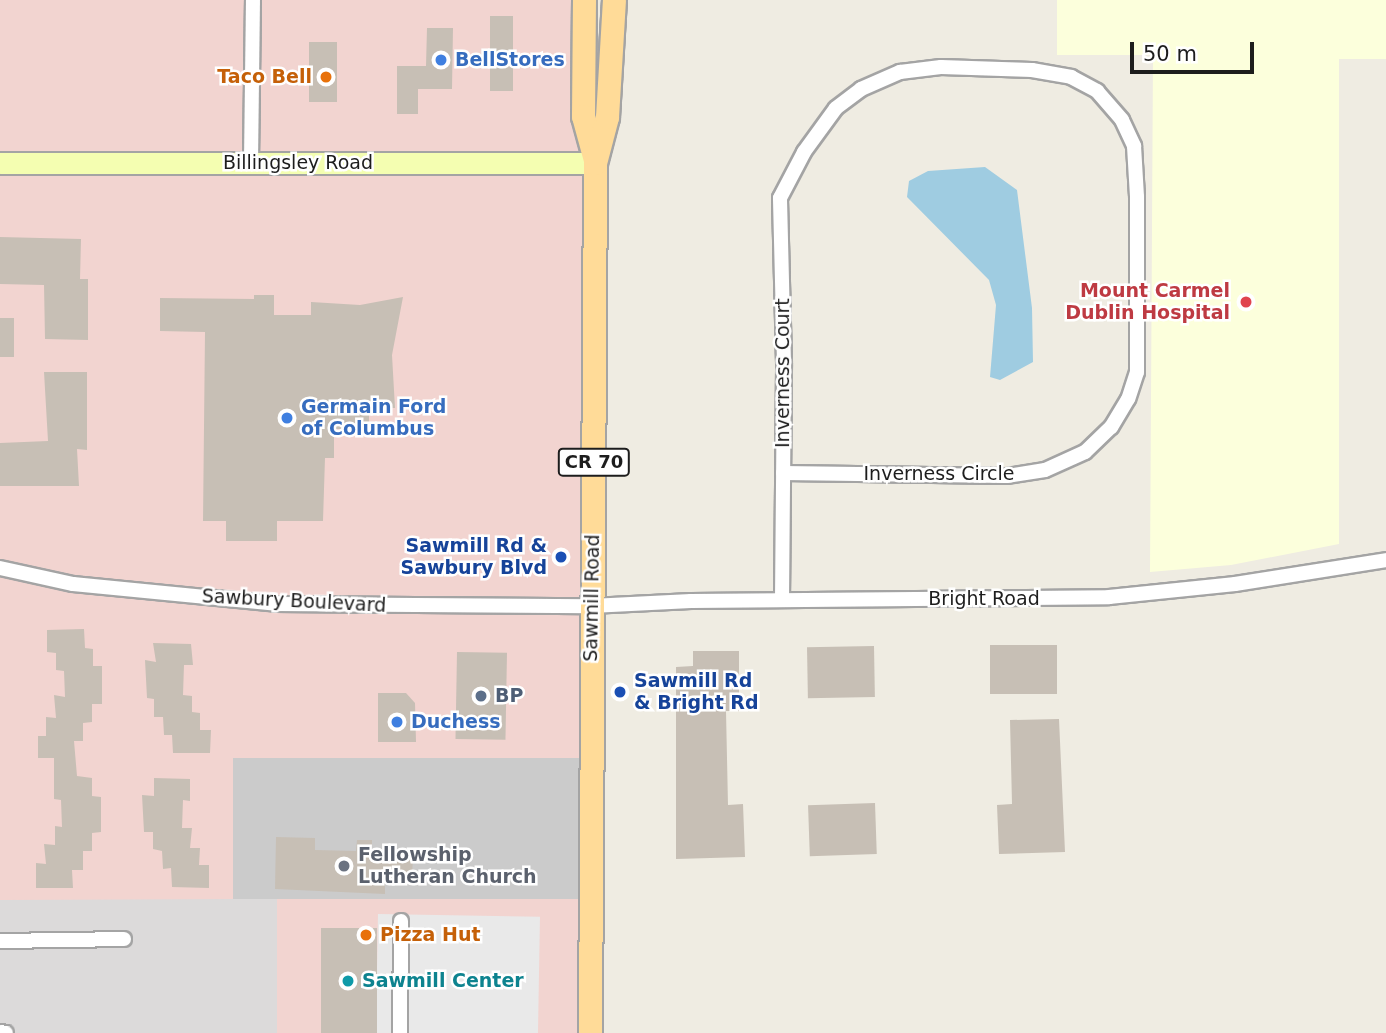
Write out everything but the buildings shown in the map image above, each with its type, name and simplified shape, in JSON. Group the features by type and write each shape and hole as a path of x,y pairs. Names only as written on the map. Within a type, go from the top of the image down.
{"main road":[{"name":"Sawmill Road","path":"595,163 607,117 614,0"},
{"name":"Sawmill Road","path":"584,11 583,116 595,163 596,363 591,606 590,1033"}],"street":[{"path":"251,162 253,0"},
{"path":"570,0 584,11"},
{"name":"Inverness Circle","path":"783,473 1006,476 1045,470 1085,452 1111,428 1128,399 1137,372 1134,146 1122,120 1097,91 1071,77 1032,70 941,67 900,72 860,89 836,108 804,152"},
{"name":"Inverness Court","path":"782,600 783,251 780,198 804,152"},
{"name":"Billingsley Road","path":"0,163 595,163"},
{"name":"Bright Road","path":"591,606 782,600 1109,597 1235,584 1382,558"},
{"name":"Sawbury Boulevard","path":"0,568 73,584 276,604 591,606"},
{"path":"400,1033 401,921"},
{"path":"0,941 124,939"},
{"path":"0,1032 6,1033"}],"shaded area":[{"path":"0,0 584,0 595,163 591,758 233,759 234,899 0,900"},
{"name":"Mount Carmel Dublin Hospital","path":"1057,0 1386,0 1386,59 1339,59 1339,544 1231,565 1150,572 1153,55 1057,55"},
{"name":"Fellowship Lutheran Church","path":"233,758 591,758 591,899 233,899"},
{"path":"0,899 277,899 277,1033 0,1033"},
{"path":"277,899 591,899 591,1033 277,1033"},
{"path":"378,914 540,917 538,1033 376,1033"}],"water":[{"path":"985,167 1017,190 1032,308 1033,362 1000,380 990,377 996,305 989,280 907,197 909,181 928,171"}],"place":[{"name":"BellStores","path":"441,60"},
{"name":"Taco Bell","path":"326,77"},
{"name":"Mount Carmel Dublin Hospital","path":"1246,302"},
{"name":"Germain Ford of Columbus","path":"287,418"},
{"name":"Sawmill Rd & Sawbury Blvd","path":"561,557"},
{"name":"Sawmill Rd & Bright Rd","path":"620,692"},
{"name":"BP","path":"481,696"},
{"name":"Duchess","path":"397,722"},
{"name":"Fellowship Lutheran Church","path":"344,866"},
{"name":"Pizza Hut","path":"366,935"},
{"name":"Sawmill Center","path":"348,981"}]}
